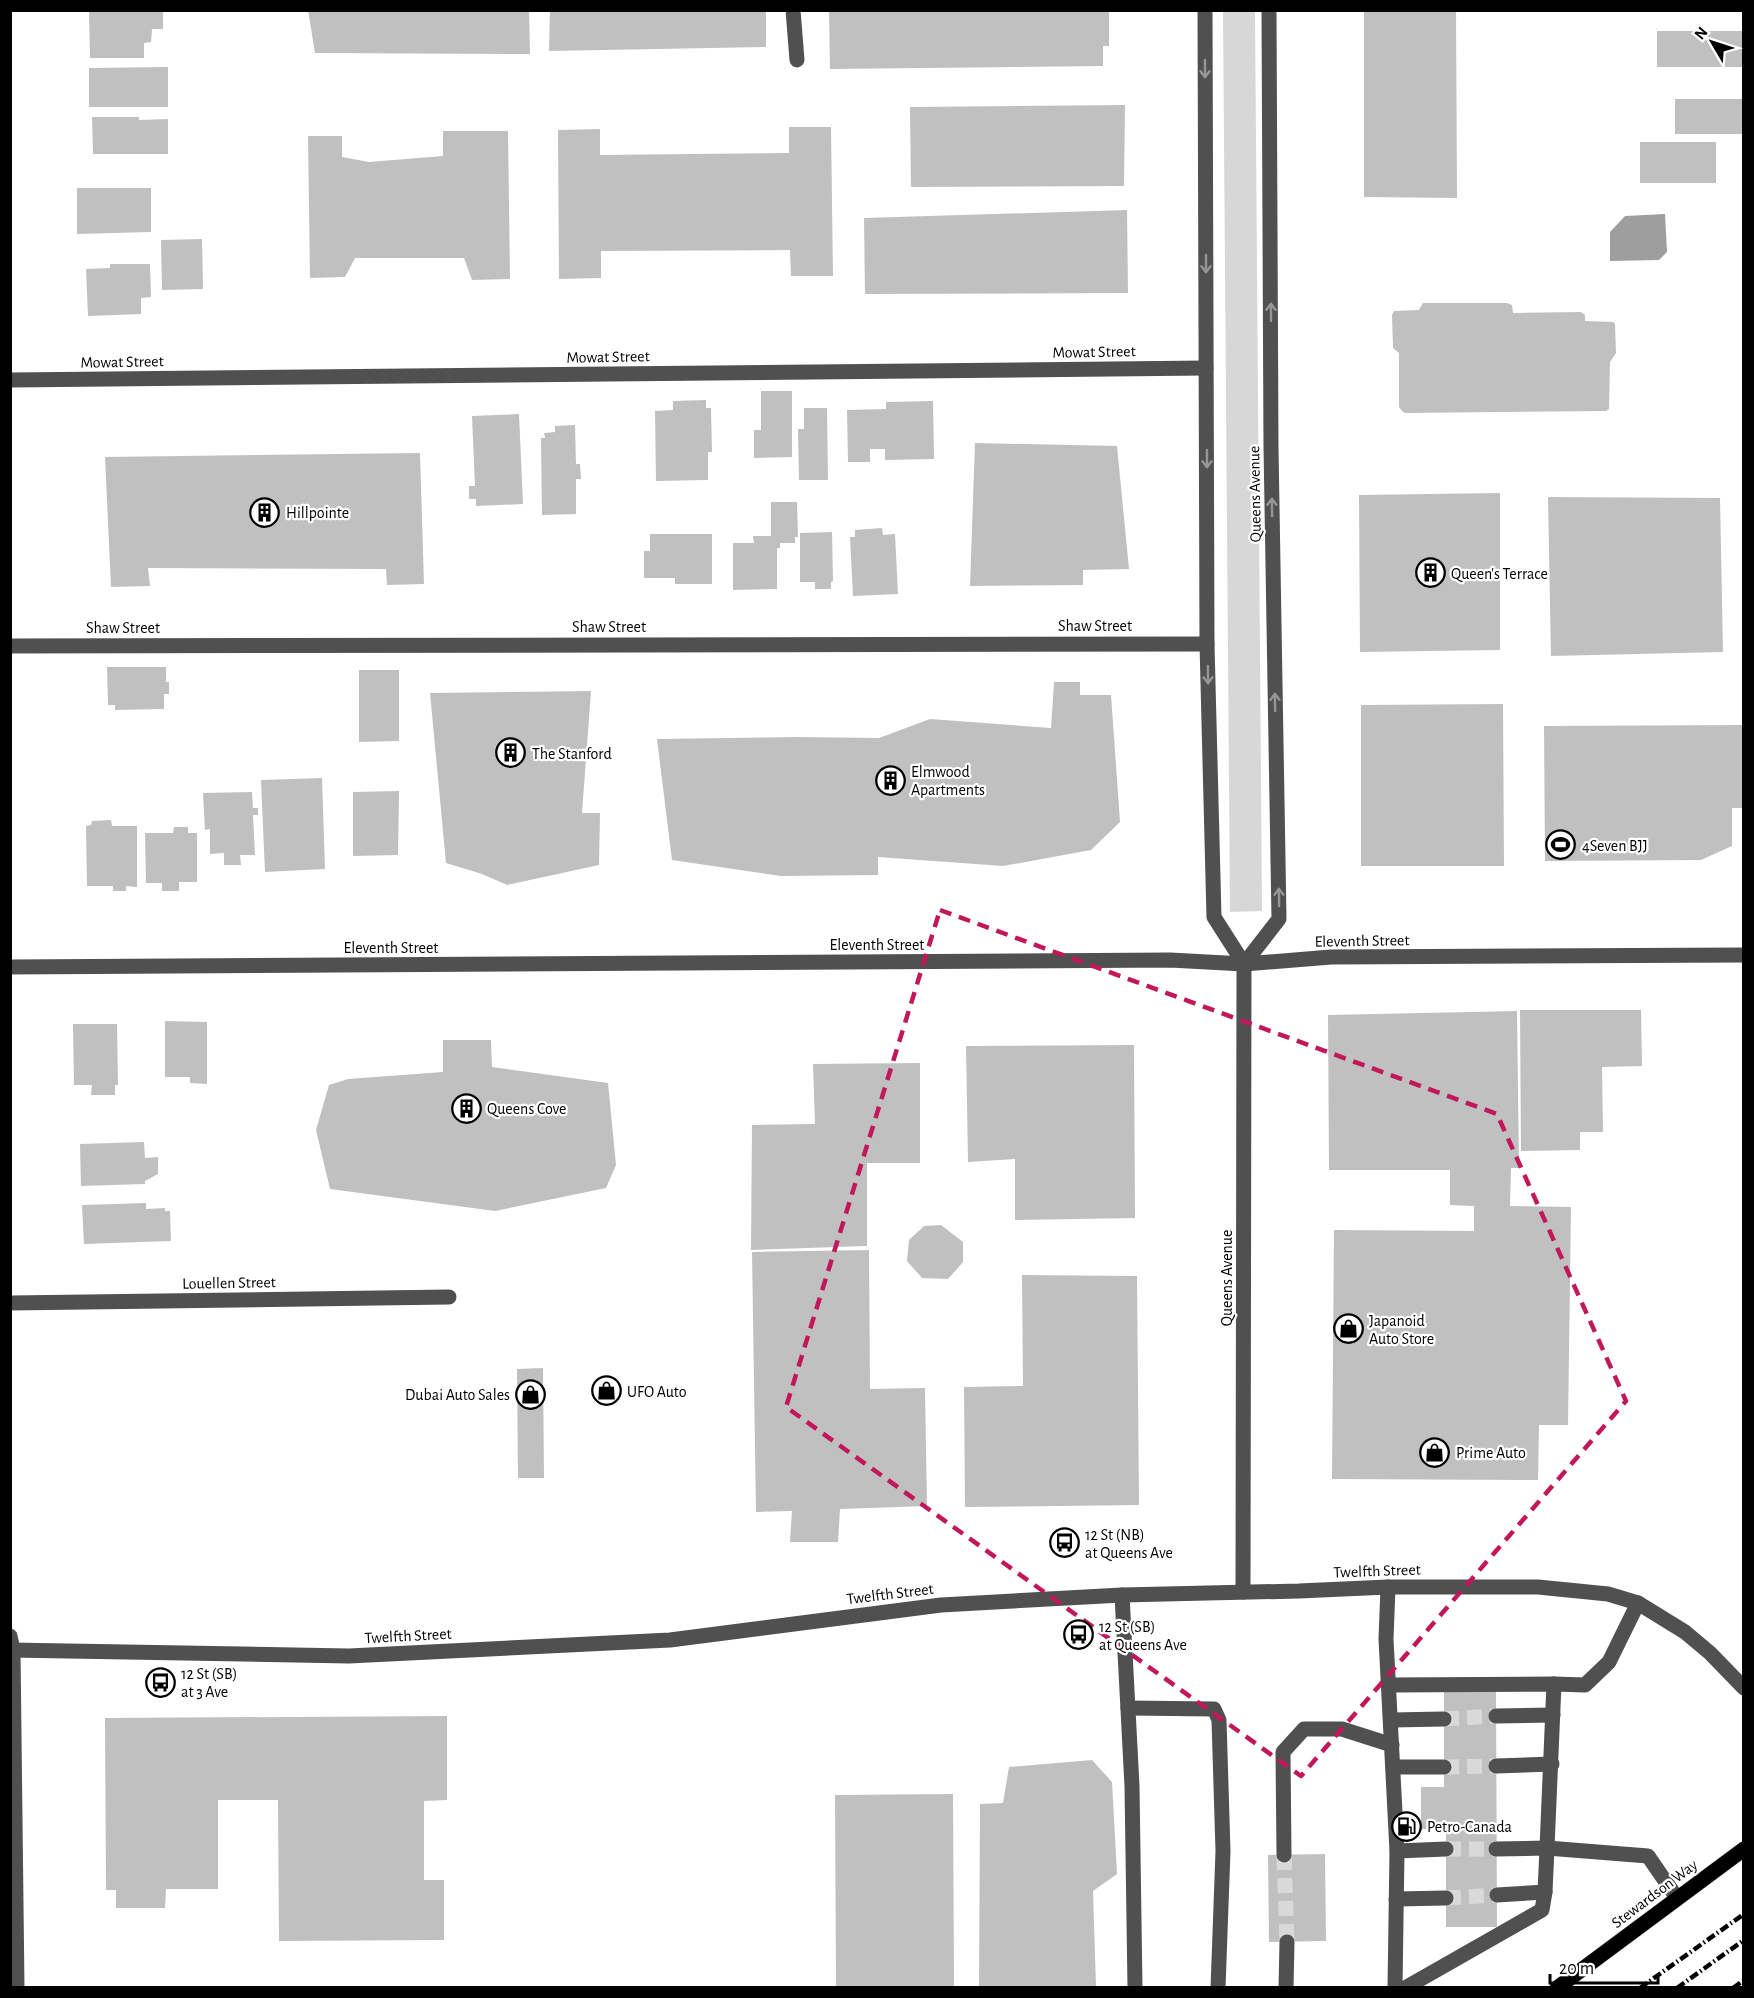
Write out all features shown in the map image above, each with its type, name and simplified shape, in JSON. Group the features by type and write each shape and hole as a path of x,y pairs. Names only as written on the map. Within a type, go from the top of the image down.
{"main road":[{"name":"Stewardson Way","path":"1557,1988 1743,1849"}],"street":[{"path":"793,10 797,60"},
{"path":"1205,10 1207,644 1214,917 1244,964"},
{"name":"Queens Avenue","path":"1243,1592 1244,964 1279,919 1271,447 1269,10"},
{"name":"Mowat Street","path":"10,380 1206,368"},
{"name":"Shaw Street","path":"10,646 1207,644"},
{"name":"Eleventh Street","path":"10,967 1170,960 1244,964 1331,957 1743,955"},
{"name":"Louellen Street","path":"10,1303 449,1297"},
{"path":"1388,1587 1386,1639 1397,1851 1395,1988"},
{"name":"Twelfth Street","path":"11,1646 349,1656 658,1641 941,1605 1122,1595 1299,1592 1388,1587 1538,1587 1608,1594 1638,1604 1685,1632 1710,1653 1743,1688"},
{"path":"1122,1595 1132,1786 1135,1988"},
{"path":"1389,1685 1585,1684 1609,1662 1638,1604"},
{"path":"11,1646 17,1988"},
{"path":"1405,1988 1542,1910 1552,1764 1554,1684"},
{"path":"1128,1708 1214,1709 1219,1720 1223,1851 1218,1988"},
{"path":"1496,1716 1553,1714"},
{"path":"1391,1720 1444,1719"},
{"path":"1284,1855 1283,1752 1304,1729 1342,1729 1392,1745"},
{"path":"1496,1766 1552,1764"},
{"path":"1393,1767 1444,1767"},
{"path":"1496,1849 1547,1848 1648,1856 1677,1898"},
{"path":"1397,1851 1446,1849"},
{"path":"1497,1895 1545,1892"},
{"path":"1396,1899 1446,1898"},
{"path":"1286,1988 1287,1942"}],"highlighted area":[{"path":"940,910 1497,1114 1626,1401 1301,1776 786,1407"}],"shaded area":[{"path":"1223,11 1255,11 1262,911 1230,912"},
{"path":"1665,214 1667,252 1659,260 1610,261 1610,232 1625,216"}],"building":[{"path":"308,10 529,10 530,54 315,53"},
{"path":"550,10 766,10 766,47 549,51"},
{"path":"829,10 1109,10 1109,46 1103,46 1103,66 830,69"},
{"path":"1364,10 1456,10 1457,198 1364,197"},
{"path":"163,11 163,29 152,29 151,42 144,43 144,58 90,58 89,12"},
{"path":"1657,31 1744,31 1744,67 1657,67"},
{"path":"168,67 168,107 89,107 89,68"},
{"path":"1675,99 1744,99 1744,134 1675,134"},
{"path":"1125,105 1124,186 911,187 910,107"},
{"path":"92,117 168,119 168,154 93,154"},
{"path":"789,127 831,127 833,276 791,276 790,250 601,251 601,278 559,279 558,130 600,129 600,155 789,153"},
{"path":"443,131 508,131 510,279 472,280 464,258 355,258 345,277 310,278 308,136 342,136 342,157 369,162 443,156"},
{"path":"1640,142 1716,142 1716,183 1640,183"},
{"path":"77,188 151,188 151,232 77,234"},
{"path":"1127,210 1128,293 865,294 864,218"},
{"path":"202,239 203,289 162,290 161,240"},
{"path":"110,264 150,264 151,297 141,298 141,314 88,316 86,269 110,268"},
{"path":"1423,303 1507,303 1512,305 1513,313 1581,312 1585,315 1585,321 1613,322 1616,353 1610,362 1609,409 1606,411 1405,413 1399,407 1399,353 1393,348 1392,315 1394,311 1419,310"},
{"path":"761,391 792,391 792,457 754,458 754,430 761,430"},
{"path":"706,400 706,408 711,408 712,452 708,452 708,480 656,481 655,411 673,410 673,401"},
{"path":"933,401 934,459 885,460 885,449 870,449 870,462 848,462 847,410 886,409 886,402"},
{"path":"804,408 827,408 828,480 799,480 798,429 804,429"},
{"path":"519,414 523,504 476,506 476,499 469,499 469,486 475,486 472,416"},
{"path":"575,425 576,464 580,464 581,479 576,479 576,514 542,515 541,438 545,438 544,433 555,432 555,426"},
{"path":"975,443 1117,446 1129,569 1083,570 1083,585 970,586"},
{"name":"Hillpointe","path":"420,453 424,584 387,585 386,569 148,568 150,586 111,587 105,457"},
{"name":"Queen's Terrace","path":"1500,493 1500,650 1360,652 1359,495"},
{"path":"1548,497 1720,498 1723,652 1551,656"},
{"path":"771,502 797,502 798,537 795,537 795,543 780,543 780,548 777,548 777,589 733,590 733,543 754,543 753,536 771,536"},
{"path":"882,528 883,535 895,534 898,594 853,596 850,537 855,537 855,530"},
{"path":"832,532 833,581 831,589 815,589 815,582 800,582 800,533"},
{"path":"650,534 712,534 712,584 675,584 675,578 644,578 644,551 650,551"},
{"path":"107,667 166,667 169,694 164,694 164,709 115,710 115,705 108,705"},
{"path":"359,670 399,670 399,741 359,742"},
{"name":"Elmwood Apartments","path":"1054,682 1080,682 1080,695 1111,695 1120,822 1091,850 1003,866 878,857 878,875 781,876 672,860 657,739 879,738 930,719 1051,728"},
{"name":"The Stanford","path":"591,691 582,813 600,813 599,865 507,885 482,874 446,863 430,693"},
{"path":"1503,704 1504,866 1361,866 1361,705"},
{"path":"1744,725 1744,808 1732,808 1732,846 1701,860 1545,861 1544,726"},
{"path":"322,778 325,869 265,872 261,780"},
{"path":"399,791 398,855 353,856 353,792"},
{"path":"252,792 253,808 258,808 258,815 253,815 255,855 240,855 241,865 224,865 224,853 210,854 210,829 205,830 203,793"},
{"path":"111,820 112,826 137,826 137,887 126,886 126,891 113,891 113,886 87,886 86,826 91,825 92,821"},
{"path":"174,827 188,827 188,833 197,833 197,882 179,882 179,891 162,891 162,883 146,883 145,833 173,833"},
{"path":"1520,1010 1641,1010 1642,1066 1602,1067 1603,1132 1580,1132 1580,1150 1521,1151"},
{"path":"1517,1011 1519,1168 1511,1168 1510,1206 1571,1207 1568,1425 1539,1425 1538,1480 1332,1479 1334,1230 1474,1231 1474,1206 1450,1205 1450,1170 1329,1170 1328,1015"},
{"path":"165,1021 207,1022 207,1084 190,1083 190,1077 165,1077"},
{"path":"73,1024 117,1024 118,1085 115,1085 115,1095 91,1095 92,1085 74,1085"},
{"name":"Queens Cove","path":"443,1040 491,1040 492,1067 608,1083 616,1165 606,1188 495,1211 330,1189 316,1130 329,1085 348,1079 443,1072"},
{"path":"1134,1045 1135,1218 1015,1220 1015,1159 968,1162 966,1046"},
{"path":"920,1063 920,1163 867,1163 867,1246 751,1250 752,1125 815,1124 813,1064"},
{"path":"144,1142 145,1158 158,1157 158,1174 145,1181 145,1184 81,1186 80,1144"},
{"path":"146,1203 146,1209 165,1208 165,1211 170,1211 171,1241 84,1244 82,1205"},
{"path":"941,1225 963,1242 963,1262 948,1279 922,1278 907,1261 909,1240 924,1226"},
{"path":"869,1250 870,1389 925,1388 927,1506 840,1509 838,1542 790,1542 792,1511 756,1512 752,1252"},
{"path":"1022,1275 1137,1276 1139,1505 965,1507 964,1387 1023,1386"},
{"path":"543,1368 544,1478 518,1478 517,1369"},
{"path":"1444,1691 1496,1691 1497,1927 1446,1927 1446,1829 1421,1829 1421,1787 1444,1787"},
{"path":"447,1716 447,1800 424,1801 424,1880 444,1880 444,1940 279,1941 278,1800 218,1800 218,1889 166,1889 165,1908 116,1908 116,1890 106,1890 105,1718"},
{"path":"1092,1760 1112,1782 1117,1874 1093,1891 1096,1987 979,1987 980,1804 1003,1803 1009,1767"},
{"path":"953,1794 954,1988 836,1988 835,1795"},
{"path":"1325,1854 1326,1941 1269,1942 1268,1855"}],"tunnel":[{"path":"1444,1719 1496,1716"},
{"path":"1444,1767 1496,1766"},
{"path":"1446,1849 1496,1849"},
{"path":"1284,1855 1287,1942"},
{"path":"1446,1898 1497,1895"}],"railway":[{"path":"1640,1988 1744,1914"},
{"path":"1677,1988 1744,1940"},
{"path":"1733,1988 1744,1980"}],"place":[{"name":"Hillpointe","path":"265,512"},
{"name":"Queen's Terrace","path":"1430,573"},
{"name":"The Stanford","path":"511,753"},
{"name":"Elmwood Apartments","path":"890,780"},
{"name":"4Seven BJJ","path":"1561,845"},
{"name":"Queens Cove","path":"466,1108"},
{"name":"Japanoid Auto Store","path":"1348,1329"},
{"name":"UFO Auto","path":"606,1391"},
{"name":"Dubai Auto Sales","path":"531,1394"},
{"name":"Prime Auto","path":"1435,1452"},
{"name":"12 St (NB) at Queens Ave","path":"1064,1543"},
{"name":"12 St (SB) at Queens Ave","path":"1078,1635"},
{"name":"12 St (SB) at 3 Ave","path":"160,1682"},
{"name":"Petro-Canada","path":"1406,1826"}]}
